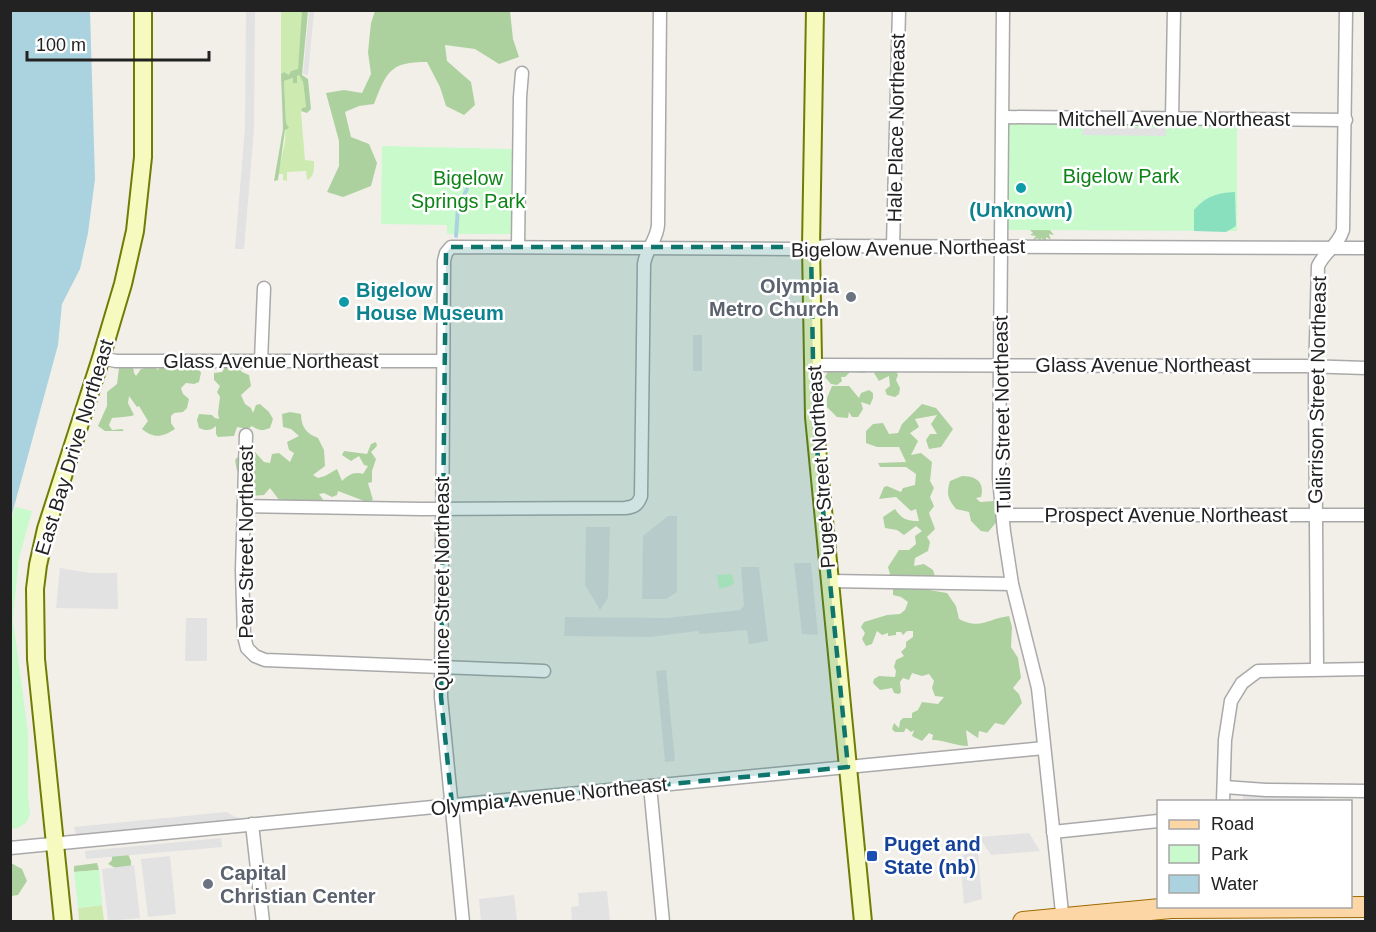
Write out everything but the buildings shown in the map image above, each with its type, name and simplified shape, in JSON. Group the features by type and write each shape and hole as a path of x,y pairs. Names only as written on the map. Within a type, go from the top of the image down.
{"main road":[{"path":"1023,921 1062,920 1171,908"}],"street":[{"name":"East Bay Drive Northeast","path":"63,921 36,659 35,589 46,529 101,358 129,258 140,194 143,157 143,10"},
{"path":"244,506 442,509 625,508 638,503 641,496 644,264 649,248 656,240 658,225 660,10"},
{"name":"Puget Street Northeast","path":"815,10 811,247 814,417 863,921"},
{"name":"Hale Place Northeast","path":"893,246 899,10"},
{"name":"Tullis Street Northeast","path":"1003,10 999,478 1012,584 1038,688 1062,920"},
{"path":"1172,118 1174,10"},
{"name":"Garrison Street Northeast","path":"1317,669 1315,515 1318,266 1323,255 1340,240 1343,230 1346,10"},
{"path":"518,247 522,74"},
{"name":"Mitchell Avenue Northeast","path":"1003,117 1346,120"},
{"name":"Bigelow Avenue Northeast","path":"452,247 1365,248"},
{"name":"Quince Street Northeast","path":"452,247 446,253 444,261 441,697 464,921"},
{"path":"261,361 264,288"},
{"name":"Glass Avenue Northeast","path":"101,358 116,361 443,361"},
{"name":"Glass Avenue Northeast","path":"812,365 999,364 1365,368"},
{"name":"Pear Street Northeast","path":"246,435 242,570 244,636 247,648 255,656 265,660 442,666"},
{"name":"Prospect Avenue Northeast","path":"1003,515 1365,515"},
{"path":"830,581 1012,584"},
{"path":"442,666 544,670"},
{"path":"1223,800 1225,740 1230,701 1242,683 1258,671 1365,669"},
{"name":"Olympia Avenue Northeast","path":"10,848 1044,748"},
{"path":"650,786 663,921"},
{"path":"1224,787 1266,790 1365,791"},
{"path":"1053,832 1157,821"},
{"path":"252,824 263,921"}],"highlighted area":[{"path":"451,247 811,247 814,417 848,767 452,805 441,697 446,253"}],"green space":[{"path":"281,11 302,11 303,15 298,70 291,71 289,76 284,72 281,74"},
{"path":"302,11 308,11 302,75 308,79 311,109 307,113 301,111 306,107 303,82 299,75 297,83 293,83 293,78 284,81 286,123 289,128 285,130 278,180 274,181 283,129 281,74 284,72 289,75 291,71 298,69"},
{"path":"375,11 510,11 513,39 519,57 499,64 475,49 445,45 447,61 471,82 475,105 464,115 446,106 440,87 427,62 415,62 397,67 387,76 374,104 359,106 345,112 351,137 369,144 377,163 371,186 343,197 327,192 339,166 339,141 326,93 344,90 362,93 371,74 368,52 371,23"},
{"path":"299,75 303,82 306,108 302,108 301,112 305,160 314,161 314,169 313,175 307,180 306,171 287,172 287,181 283,180 283,174 278,174 285,142 284,81 293,78 293,83"},
{"name":"Bigelow Park","path":"1005,121 1237,122 1237,231 1005,230"},
{"name":"Bigelow Springs Park","path":"382,146 512,149 511,234 447,234 447,225 381,224"},
{"path":"1235,192 1236,226 1226,232 1194,231 1194,210 1198,205 1212,196"},
{"path":"1029,229 1049,229 1054,235 1049,234 1051,240 1046,237 1046,242 1041,238 1040,244 1038,238 1032,241 1036,236 1030,235 1033,233"},
{"path":"234,362 242,372 249,375 251,386 241,395 245,404 251,408 253,413 256,405 260,404 273,419 270,428 267,429 259,430 252,426 248,429 237,427 234,436 218,437 216,426 210,430 202,429 199,428 197,420 199,414 212,415 219,419 220,397 217,392 220,386 214,380 214,373 222,372 228,363"},
{"path":"172,363 175,363 179,370 189,363 198,366 201,373 199,382 186,383 181,388 183,394 189,399 187,408 183,412 174,413 171,416 171,423 175,429 158,436 146,432 142,429 148,421 139,406 137,407 129,396 128,403 134,415 112,418 109,425 112,430 122,429 124,431 105,431 98,426 107,406 107,392 117,384 119,368 129,364 133,366 136,376 141,369 153,366 158,370 162,365 167,370 171,370"},
{"path":"836,366 866,369 867,371 865,373 850,372 845,377 841,377 842,381 837,385 831,384 825,377 828,371"},
{"path":"879,369 895,369 898,375 896,380 900,388 899,394 895,397 887,395 885,390 890,386 889,376 879,381 874,373"},
{"path":"832,386 849,386 859,398 861,393 869,390 873,393 873,398 870,405 861,402 863,409 858,417 852,417 849,412 848,418 837,417 827,407 827,398"},
{"path":"922,404 936,408 953,429 941,447 929,449 926,440 930,434 937,434 931,424 937,415 915,419 919,427 910,433 918,441 911,455 921,453 932,462 930,481 934,488 930,497 934,506 929,513 935,529 927,537 930,542 928,551 915,558 914,566 924,564 933,570 936,580 929,590 947,593 956,606 959,619 979,624 1009,616 1012,627 1011,647 1018,658 1021,678 1013,688 1019,694 1022,703 1004,725 995,723 987,733 979,731 978,738 966,730 968,746 932,740 933,735 929,733 922,741 912,736 914,730 911,732 906,728 904,732 895,732 892,729 894,723 899,728 903,718 912,718 912,713 918,710 922,702 938,704 944,697 935,696 932,688 934,681 929,674 922,676 912,673 909,680 903,678 900,682 901,692 899,694 894,693 892,688 880,690 873,683 874,679 879,676 895,677 896,660 904,656 901,652 906,647 906,642 913,637 913,631 907,631 903,635 901,632 896,632 896,635 888,636 888,633 882,635 877,631 872,644 866,646 862,639 865,633 861,627 864,622 887,615 900,614 905,610 908,602 893,595 888,567 899,550 909,550 916,544 915,536 922,531 916,526 904,535 897,530 885,528 883,517 895,509 905,519 919,521 916,509 911,511 896,497 879,499 884,487 887,486 901,492 903,488 915,485 916,474 906,467 880,467 878,463 906,462 899,447 877,447 866,443 866,431 873,424 883,423 889,434 898,433 902,424"},
{"path":"290,412 301,414 305,429 318,438 324,450 325,466 313,475 318,478 337,469 342,481 352,474 363,474 368,466 364,465 359,456 351,461 342,455 344,451 367,454 371,444 376,442 377,446 371,452 376,459 372,471 372,482 368,483 373,500 367,502 338,491 337,495 332,497 324,493 319,494 324,501 319,503 283,505 270,488 264,495 251,496 247,491 249,473 237,471 235,460 242,452 255,452 264,462 270,463 272,454 279,453 290,462 294,453 289,450 287,442 299,436 291,429 283,427 282,414"},
{"path":"962,476 978,481 982,492 981,497 976,498 980,502 995,501 1000,509 999,519 988,532 981,531 971,521 969,512 956,509 950,499 948,489 950,481"},
{"path":"15,507 32,511 19,558 13,619 28,733 30,814 26,823 11,829 10,525"},
{"path":"732,574 734,584 719,588 717,575"},
{"path":"127,852 131,867 121,871 108,864 112,860 112,854"},
{"path":"11,863 22,869 27,881 18,895 11,896"},
{"path":"97,863 99,870 74,872 74,866"},
{"path":"99,870 102,905 78,908 74,872"},
{"path":"102,905 104,921 79,921 78,908"}],"shaded area":[{"path":"246,11 255,11 254,129 244,249 235,249 245,128"},
{"path":"309,11 314,11 308,75 303,74"},
{"path":"1083,127 1166,128 1166,136 1082,135"},
{"path":"693,335 702,335 702,371 693,371"},
{"path":"668,516 677,516 677,592 666,599 642,599 643,536"},
{"path":"586,527 610,527 608,598 600,610 585,585"},
{"path":"794,563 811,563 818,635 802,634"},
{"path":"741,567 759,567 768,641 749,644 747,630 700,634 698,631 650,637 564,636 565,617 667,618 740,610 744,606"},
{"path":"60,568 90,573 117,573 118,609 56,608"},
{"path":"186,618 207,618 207,661 185,661"},
{"path":"666,670 675,761 665,762 656,671"},
{"path":"1243,795 1322,795 1324,800 1243,800"},
{"path":"226,812 240,819 76,836 74,827"},
{"path":"1029,833 1040,851 991,855 979,837"},
{"path":"221,838 222,847 86,859 85,851"},
{"path":"976,849 982,899 964,904 960,857"},
{"path":"170,856 176,914 148,917 141,859"},
{"path":"134,865 140,918 108,921 102,869"},
{"path":"607,891 610,921 572,921 571,907 579,906 578,893"},
{"path":"514,895 517,921 481,921 479,899"}],"water":[{"path":"11,10 90,11 95,179 88,233 80,269 62,304 58,345 11,518"}],"waterway":[{"path":"456,236 458,208 467,189"}],"place":[{"name":"(Unknown)","path":"1021,188"},
{"name":"Olympia Metro Church","path":"851,297"},
{"name":"Bigelow House Museum","path":"344,302"},
{"name":"Puget and State (nb)","path":"872,856"},
{"name":"Capital Christian Center","path":"208,884"}]}
